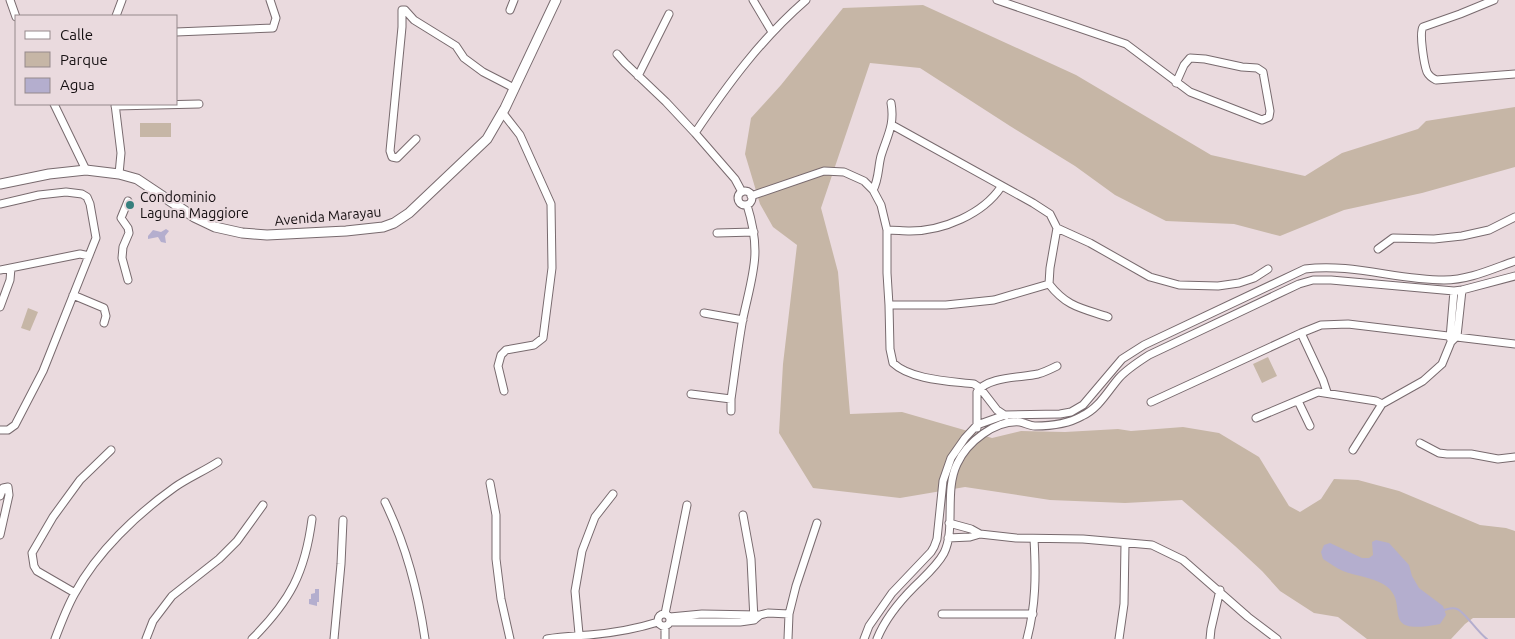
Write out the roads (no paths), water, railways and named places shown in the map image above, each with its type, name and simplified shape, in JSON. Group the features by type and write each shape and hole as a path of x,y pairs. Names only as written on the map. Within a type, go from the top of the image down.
{"street":[{"path":"10,0 15,15"},
{"path":"116,15 122,0"},
{"path":"178,32 273,28 276,18 270,0"},
{"path":"510,10 514,0"},
{"name":"Avenida Marayau","path":"0,184 49,174 86,170 119,174 137,179 194,217 215,227 242,233 293,234 383,226 402,218 487,139 514,88 556,0"},
{"path":"753,0 772,32"},
{"path":"695,132 749,57 806,0"},
{"path":"997,0 1126,44 1176,83 1190,92 1262,120 1269,117 1270,111 1263,72 1257,68 1190,58 1184,65 1176,83"},
{"path":"1494,0 1423,27 1421,37 1426,71 1430,77 1436,80 1515,74"},
{"path":"416,139 397,158 392,157 390,151 402,10 405,10 414,20 456,46 464,58 483,72 514,88"},
{"path":"638,76 669,14"},
{"path":"402,27 408,20 414,20"},
{"path":"617,54 695,132 735,179 742,192"},
{"path":"873,190 876,184 881,156 892,126 894,115 891,103"},
{"path":"178,104 199,104"},
{"path":"54,105 86,170"},
{"path":"115,105 120,153 119,174"},
{"path":"502,112 520,135 551,204 552,268 543,338 534,345 506,350 501,355 498,366 504,391"},
{"path":"892,126 1050,214 1057,228 1049,284 1067,302 1108,317"},
{"path":"752,196 824,171 844,172 864,181 873,190 882,205 887,230 890,349 893,363 897,368 916,375 974,384 980,388 997,410 1005,415 1011,424"},
{"path":"887,230 911,232 953,223 983,206 1001,187"},
{"path":"0,204 66,192 82,194 90,204 96,238 43,371 15,425 8,430 0,430"},
{"path":"748,205 742,205 738,201 738,195 742,192 748,192 752,196"},
{"path":"731,411 743,320 756,263 756,242 748,205 752,196"},
{"path":"128,201 121,218 129,233 123,247 122,258 128,280"},
{"path":"1378,249 1393,238 1434,239 1462,236 1489,230 1515,217"},
{"path":"1057,228 1090,243 1150,276 1179,285 1218,286 1239,283 1254,278 1268,269"},
{"path":"718,233 754,232"},
{"path":"0,270 80,254 89,256"},
{"path":"864,639 869,626 877,614 906,577 934,547 937,539 943,481 947,466 955,450 977,425 1005,415 1070,412 1083,404 1122,359 1144,345 1305,269 1322,267 1353,268 1446,280 1483,273 1515,261"},
{"path":"0,307 10,280 11,268"},
{"path":"1483,273 1486,284"},
{"path":"877,639 886,620 944,552 948,538 949,504 953,473 961,457 977,437 997,427 1021,422 1033,426 1062,424 1082,417 1097,406 1119,378 1139,361 1299,284 1313,280 1356,281 1420,289 1458,291 1515,276"},
{"path":"1420,289 1421,278"},
{"path":"889,305 946,305 994,300 1049,284"},
{"path":"1353,450 1382,404 1436,371 1447,356 1452,338 1458,291"},
{"path":"74,295 104,308 106,316 104,323"},
{"path":"704,313 743,320"},
{"path":"1206,316 1211,326"},
{"path":"1151,402 1321,325 1333,324 1515,344"},
{"path":"1301,333 1323,380 1326,392"},
{"path":"977,437 977,392 980,388 995,381 1037,374 1057,366"},
{"path":"1256,418 1318,392 1376,401 1382,404"},
{"path":"691,394 732,399"},
{"path":"1298,401 1310,426"},
{"path":"1420,443 1439,453 1471,454 1498,459 1515,457"},
{"path":"75,593 38,571 34,566 32,554 53,517 80,480 111,450"},
{"path":"56,639 75,593 88,573 119,535 149,506 177,486 218,462"},
{"path":"490,483 496,515 496,559 501,599 510,639"},
{"path":"0,496 3,488 8,487 10,495 0,535"},
{"path":"580,637 576,591 582,551 595,517 613,494"},
{"path":"385,502 398,529 410,563 425,639"},
{"path":"146,639 153,621 172,596 219,559 237,541 263,505"},
{"path":"665,639 687,505"},
{"path":"743,515 751,559 756,616"},
{"path":"252,639 278,610 296,581 308,548 312,519"},
{"path":"334,639 342,564 343,520"},
{"path":"788,639 789,614 804,558 817,523"},
{"path":"949,524 971,529 980,534"},
{"path":"948,538 970,537 980,534 1034,539 1083,539 1152,545 1183,560 1220,590 1248,617 1278,639"},
{"path":"1027,639 1033,614 1036,579 1034,539"},
{"path":"1118,639 1124,604 1125,544"},
{"path":"906,577 914,587"},
{"path":"896,590 905,597"},
{"path":"1210,639 1220,590"},
{"path":"547,639 580,637 644,627 658,622 660,625 667,620 740,622 768,614 789,614"},
{"path":"942,614 1033,614"}],"water":[{"path":"166,229 169,231 165,236 166,243 161,242 158,237 148,239 153,230 161,232"},
{"path":"1376,540 1389,543 1409,565 1412,576 1419,588 1443,606 1446,615 1440,624 1420,627 1408,626 1401,622 1398,616 1396,600 1392,591 1383,584 1343,571 1323,559 1321,552 1324,545 1330,543 1362,558 1369,558 1373,555 1372,542"},
{"path":"315,589 319,589 319,602 317,602 317,606 309,604 311,594 315,593"}],"waterway":[{"path":"1444,610 1454,608 1460,611 1487,639"}],"place":[{"name":"Condominio Laguna Maggiore","path":"130,205"}]}
